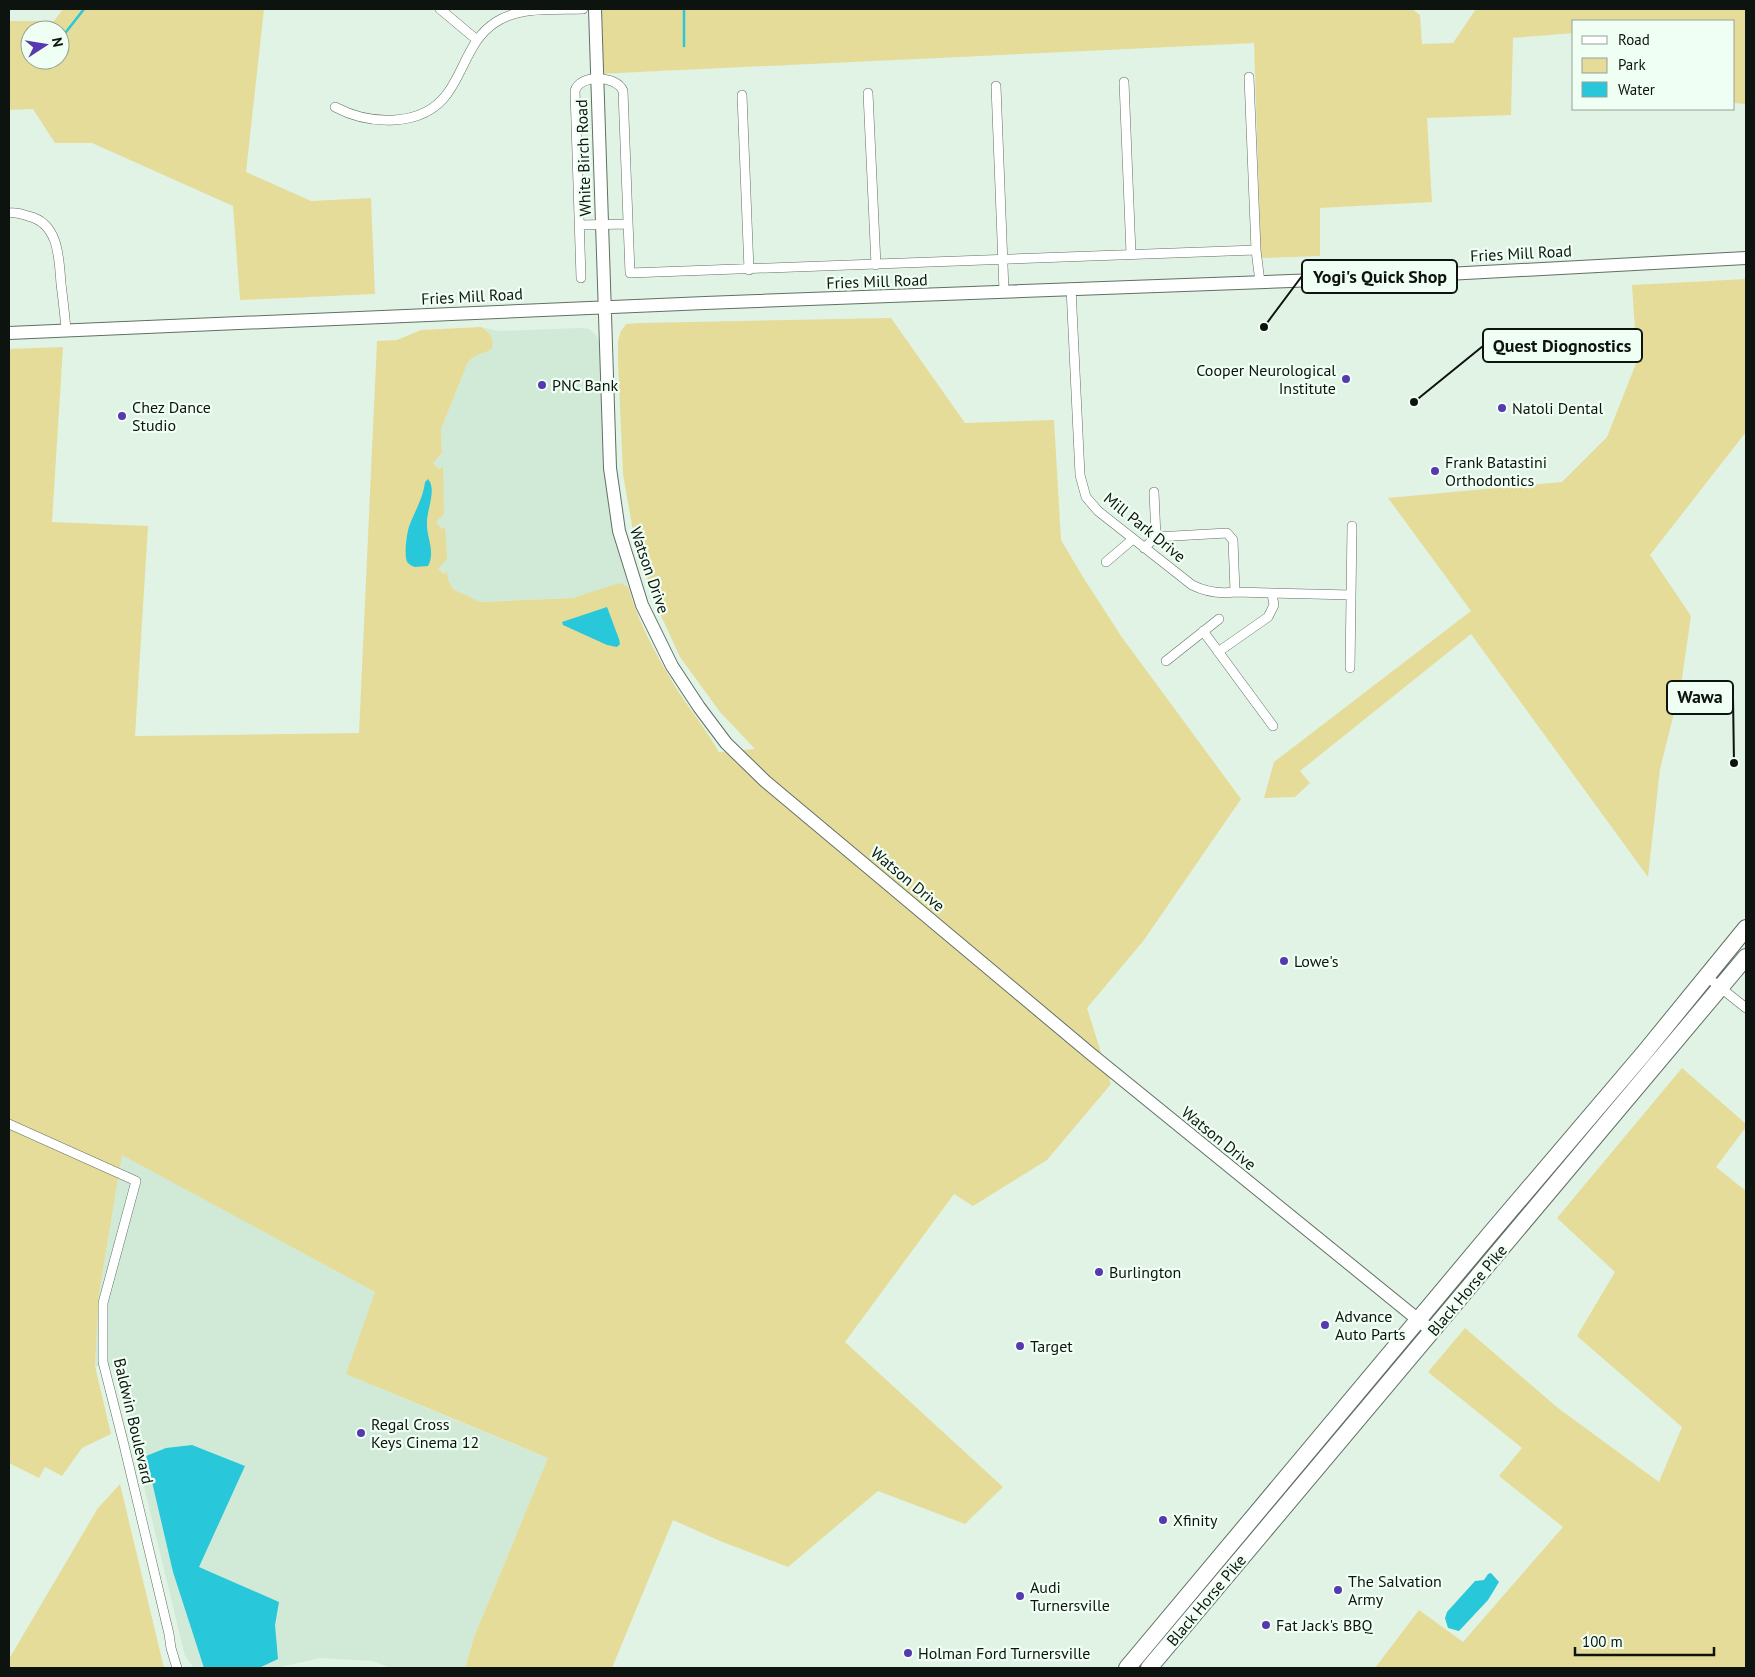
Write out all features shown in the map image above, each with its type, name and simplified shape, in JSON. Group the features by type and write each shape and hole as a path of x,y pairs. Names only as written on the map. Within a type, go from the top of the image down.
{"highway":[{"name":"Black Horse Pike","path":"1127,1668 1166,1619 1645,1052 1746,928"},
{"name":"Black Horse Pike","path":"1149,1668 1746,957"},
{"path":"1140,1668 1143,1656 1166,1619"}],"main road":[{"name":"White Birch Road","path":"595,9 604,307"},
{"name":"Fries Mill Road","path":"9,333 1070,288 1374,278 1746,258"},
{"name":"Watson Drive","path":"604,307 610,468 619,531 642,605 672,666 726,743 766,781 1083,1047 1239,1176 1432,1331"}],"street":[{"path":"440,9 477,40"},
{"path":"335,108 356,117 382,121 406,118 428,110 447,94 467,54 492,24 506,17 533,11 583,9"},
{"path":"1248,77 1256,250 1260,282"},
{"path":"581,278 575,92 579,83 584,80 597,79 616,82 621,85 623,90 630,273 1256,250"},
{"path":"1124,82 1131,254"},
{"path":"996,86 1004,291"},
{"path":"868,93 876,265"},
{"path":"742,96 750,270"},
{"path":"9,213 14,212 31,216 44,222 52,233 58,252 66,331"},
{"path":"579,225 628,224"},
{"name":"Mill Park Drive","path":"1070,288 1080,475 1086,497 1098,512 1192,585 1220,594 1235,592 1351,595"},
{"path":"1154,492 1156,537"},
{"path":"1350,668 1352,526"},
{"path":"1144,548 1156,537 1227,533 1233,540 1235,592"},
{"path":"1106,562 1132,539"},
{"path":"1218,652 1268,617 1274,605 1272,594"},
{"path":"1166,661 1218,619"},
{"path":"1203,631 1273,726"},
{"path":"1706,976 1746,1008"},
{"path":"1645,1052 1656,1064"},
{"name":"Baldwin Boulevard","path":"9,1124 136,1181 103,1303 103,1362 177,1668"}],"shaded area":[{"path":"481,327 498,331 580,328 589,329 596,335 600,343 606,485 615,537 628,586 625,584 573,598 479,602 453,589 446,572 444,574 438,569 445,526 442,529 436,522 442,466 439,469 433,463 442,453 441,429 468,362 473,356 480,353 488,331"},
{"path":"122,1154 375,1292 347,1374 548,1458 474,1637 465,1668 391,1668 373,1661 320,1658 276,1668 194,1668 185,1656 115,1367 95,1366 99,1294"}],"green space":[{"path":"63,9 264,9 246,172 311,201 371,198 375,294 240,300 233,206 92,143 55,143 33,109 9,110 9,21 20,21 20,70 70,70 70,20 55,20"},
{"path":"596,9 1412,9 1420,15 1422,44 1453,43 1476,9 1744,9 1746,12 1746,104 1735,103 1735,20 1572,20 1572,33 1513,38 1511,115 1427,118 1432,202 1320,208 1320,256 1261,258 1254,43 597,74"},
{"path":"1746,279 1746,432 1650,555 1691,616 1681,685 1660,769 1648,877 1471,634 1300,771 1310,783 1295,797 1264,798 1274,762 1471,611 1388,498 1562,482 1607,437 1637,361 1632,285"},
{"path":"891,318 965,423 1054,420 1061,540 1121,636 1241,799 1144,940 1087,1008 1111,1084 1047,1160 973,1206 954,1194 845,1342 1003,1487 965,1524 878,1491 788,1567 720,1541 673,1520 612,1668 465,1668 474,1637 548,1458 346,1374 375,1292 122,1155 99,1294 95,1366 111,1434 82,1448 62,1476 45,1467 39,1478 9,1463 9,349 63,347 52,522 148,526 135,736 359,733 377,341 397,340 421,330 481,327 491,336 492,348 468,362 441,429 442,453 433,463 439,469 443,466 444,514 436,522 442,529 445,526 447,559 438,569 444,574 447,571 448,579 453,589 480,602 573,598 619,583 628,586 632,600 657,656 719,752 755,749 720,712 680,657 657,607 634,537 623,474 618,361 618,341 621,331 626,324 641,323"},
{"path":"1682,1068 1746,1124 1746,1127 1716,1167 1746,1191 1746,1668 1375,1668 1419,1610 1463,1642 1563,1527 1499,1476 1522,1448 1428,1372 1465,1328 1558,1408 1659,1482 1682,1427 1577,1336 1615,1272 1557,1218"},
{"path":"120,1484 164,1668 9,1668 9,1659 98,1508"}],"water":[{"path":"428,479 432,488 427,517 431,555 428,566 415,567 408,563 407,560 407,538 425,482"},
{"path":"607,607 619,639 620,644 617,647 607,645 563,625 562,622"},
{"path":"192,1445 245,1466 199,1567 279,1602 275,1625 278,1659 259,1668 204,1668 173,1572 146,1456 166,1448"},
{"path":"1491,1573 1499,1582 1488,1600 1459,1631 1448,1628 1445,1618 1447,1612 1475,1581 1484,1580"}],"waterway":[{"path":"70,27 84,9"},
{"path":"684,9 684,46"}],"place":[{"name":"Yogi's Quick Shop","path":"1264,327"},
{"name":"Cooper Neurological Institute","path":"1346,379"},
{"name":"PNC Bank","path":"542,385"},
{"name":"Quest Diognostics","path":"1414,402"},
{"name":"Natoli Dental","path":"1502,408"},
{"name":"Chez Dance Studio","path":"122,416"},
{"name":"Frank Batastini Orthodontics","path":"1435,471"},
{"name":"Wawa","path":"1734,763"},
{"name":"Lowe's","path":"1284,961"},
{"name":"Burlington","path":"1099,1272"},
{"name":"Advance Auto Parts","path":"1325,1325"},
{"name":"Target","path":"1020,1346"},
{"name":"Regal Cross Keys Cinema 12","path":"361,1433"},
{"name":"Xfinity","path":"1163,1520"},
{"name":"The Salvation Army","path":"1338,1590"},
{"name":"Audi Turnersville","path":"1020,1596"},
{"name":"Fat Jack's BBQ","path":"1266,1625"},
{"name":"Holman Ford Turnersville","path":"908,1653"}]}
